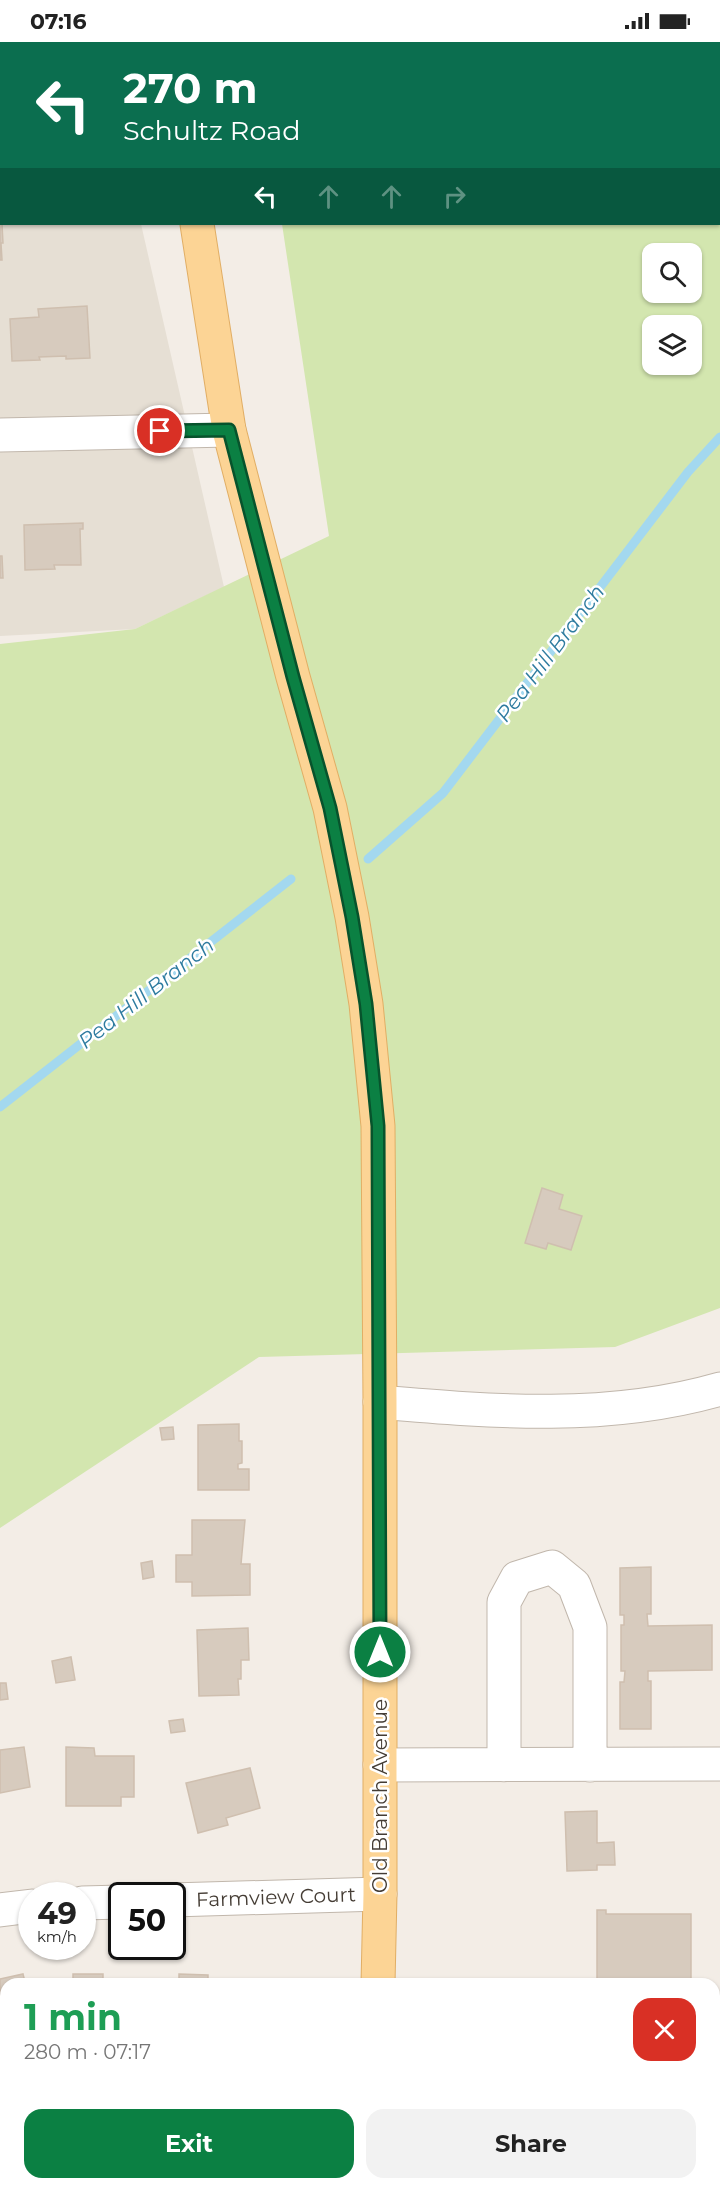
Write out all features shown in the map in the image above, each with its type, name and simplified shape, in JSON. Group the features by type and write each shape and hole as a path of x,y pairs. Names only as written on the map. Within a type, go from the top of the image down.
{"main road":[{"name":"Old Branch Avenue","path":"197,225 229,430 293,677 330,808 352,917 366,1004 378,1126 380,1402 378,1978"}],"street":[{"path":"0,435 229,430"},
{"path":"380,1402 519,1412 571,1411 627,1408 693,1397 720,1389"},
{"path":"504,1765 504,1602 517,1578 552,1567 574,1585 590,1627 590,1765"},
{"path":"380,1765 720,1764"},
{"name":"Farmview Court","path":"186,1900 380,1894"},
{"path":"0,1910 18,1908"}],"shaded area":[{"path":"0,225 141,225 224,587 135,629 0,636"}],"green space":[{"path":"282,225 720,225 720,1308 615,1347 259,1357 0,1528 0,644 135,629 329,536"}],"building":[{"path":"0,225 2,225 3,243 1,243 2,260 0,260"},
{"path":"87,306 90,358 39,357 40,360 12,361 10,319 39,317 38,309"},
{"path":"83,523 83,529 80,529 81,565 54,565 55,569 25,570 24,525"},
{"path":"0,556 2,556 3,578 0,578"},
{"path":"542,1188 563,1195 559,1209 582,1216 571,1250 548,1243 546,1249 525,1243"},
{"path":"239,1424 242,1463 238,1464 238,1469 249,1469 249,1490 198,1490 198,1425"},
{"path":"173,1427 174,1439 162,1440 160,1428"},
{"path":"192,1520 245,1520 241,1564 250,1564 250,1595 192,1596 192,1582 176,1582 176,1555 192,1555"},
{"path":"152,1561 154,1577 143,1579 141,1563"},
{"path":"651,1567 651,1614 647,1614 648,1626 712,1625 712,1670 648,1671 648,1681 651,1681 651,1729 620,1729 620,1682 624,1682 625,1671 621,1671 621,1625 624,1625 624,1615 620,1615 620,1568"},
{"path":"248,1628 249,1660 241,1660 241,1679 238,1679 239,1695 199,1696 197,1630"},
{"path":"71,1657 75,1680 56,1683 52,1661"},
{"path":"0,1683 6,1683 8,1699 0,1700"},
{"path":"183,1719 185,1731 171,1733 169,1721"},
{"path":"24,1747 30,1787 0,1793 0,1750"},
{"path":"66,1747 94,1748 95,1756 134,1756 134,1797 121,1797 121,1806 66,1806"},
{"path":"250,1768 260,1808 226,1818 228,1825 198,1833 186,1783"},
{"path":"597,1811 597,1843 614,1842 615,1865 597,1865 597,1870 567,1871 565,1812"},
{"path":"597,1910 606,1910 606,1914 691,1914 691,1978 597,1978"},
{"path":"23,1974 24,1978 5,1978"},
{"path":"73,1974 103,1974 103,1978 73,1978"},
{"path":"179,1974 208,1975 208,1978 179,1978"}],"waterway":[{"name":"Pea Hill Branch","path":"368,859 443,793 688,472 720,437"},
{"name":"Pea Hill Branch","path":"0,1107 291,879"}],"route":[{"path":"160,431 229,430 293,677 330,808 352,917 366,1004 378,1126 380,1652"}]}
